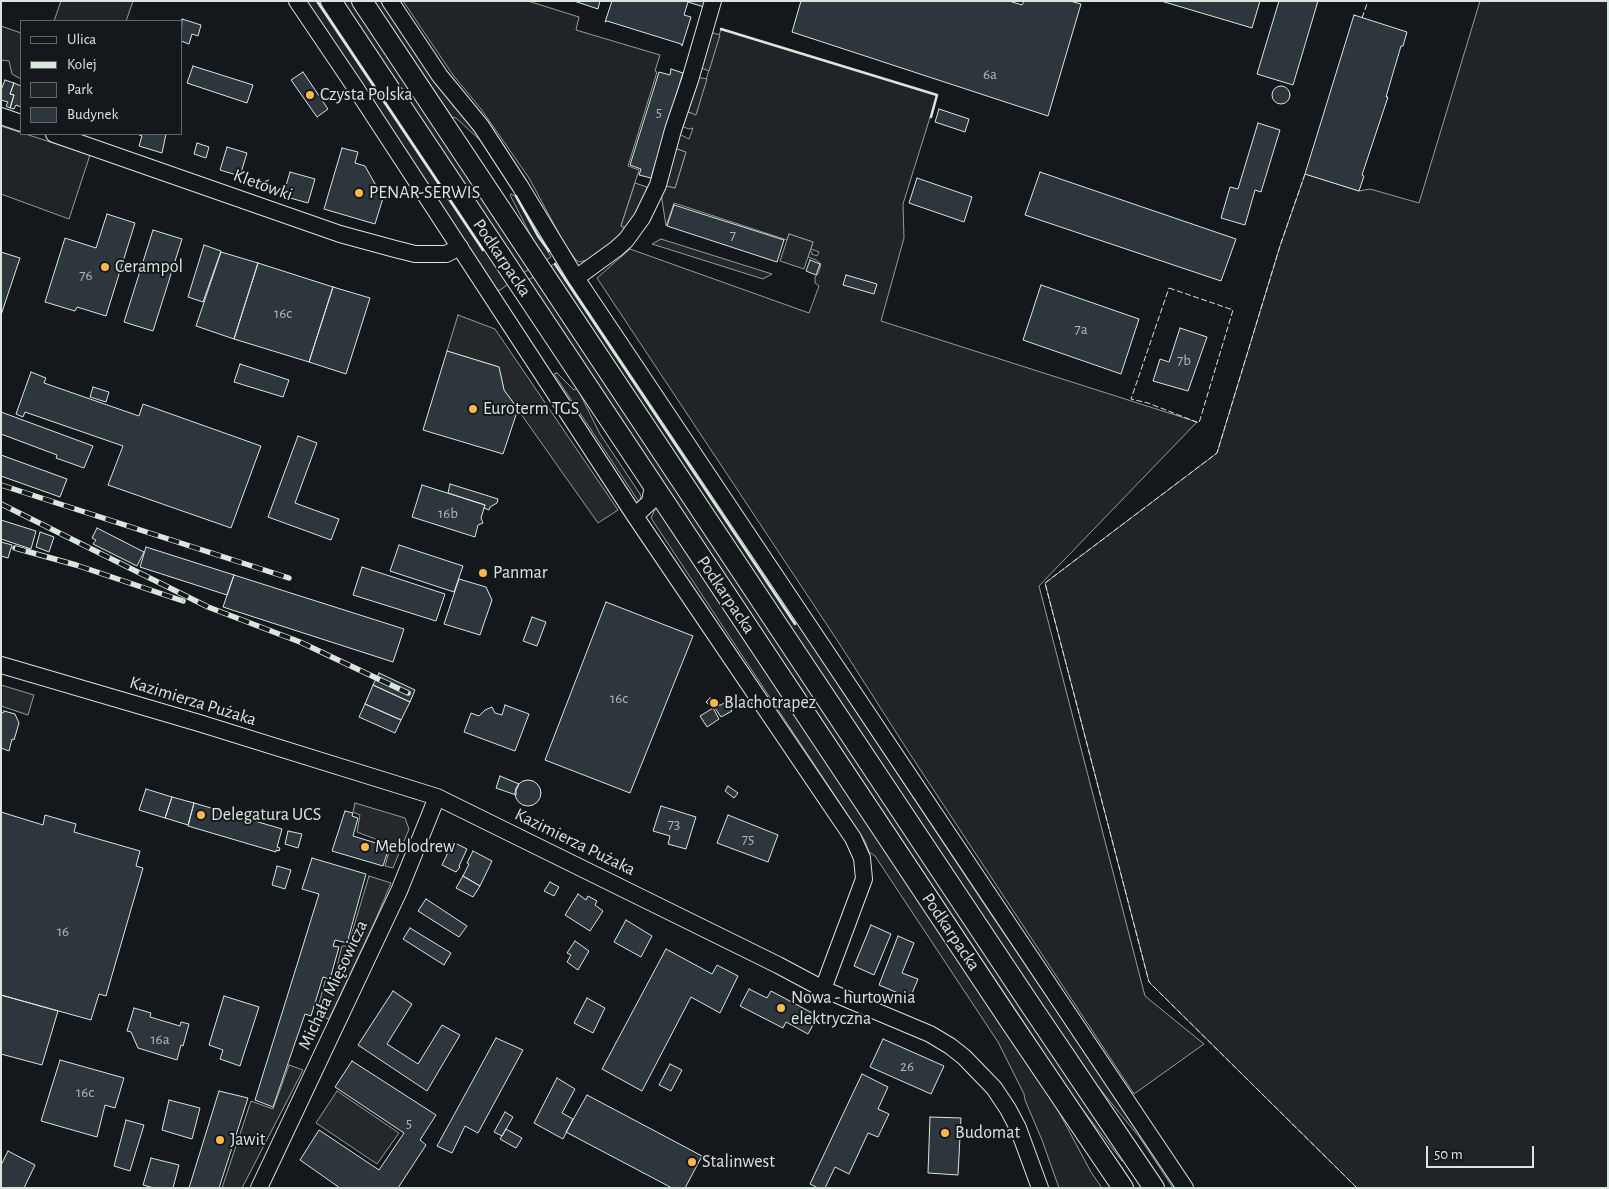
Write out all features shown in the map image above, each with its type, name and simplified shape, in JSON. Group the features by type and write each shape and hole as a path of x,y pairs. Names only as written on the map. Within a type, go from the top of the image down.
{"main road":[{"name":"Podkarpacka","path":"332,1 1123,1188"},
{"name":"Podkarpacka","path":"362,1 1154,1188"}],"street":[{"path":"298,1 635,516 853,838 862,858 864,879 823,989"},
{"path":"390,1 440,76 481,126 576,278 1185,1188"},
{"path":"576,278 626,240 642,218 658,184 672,130 690,80 713,1"},
{"path":"1,116 20,123"},
{"name":"Kletówki","path":"57,135 208,186 340,234 415,254 446,254 460,247"},
{"path":"635,516 650,502 653,485"},
{"name":"Kazimierza Pużaka","path":"1,665 199,723 437,797 823,989 930,1034 964,1057 994,1088 1018,1128 1040,1188"},
{"name":"Michała Mięsowicza","path":"259,1188 399,891 437,797"}],"green space":[{"path":"61,1 133,1 126,20 54,20"},
{"path":"306,1 321,1 508,284 503,288 498,291"},
{"path":"342,1 352,1 530,269 523,273"},
{"path":"374,1 382,1 482,142 456,118 452,117"},
{"path":"403,1 528,1 579,17 576,30 660,55 655,71 657,72 628,166 639,170 621,226 627,229 622,236 588,260 579,262 576,260 564,243 529,178 481,109 453,75"},
{"path":"1480,1 1608,1 1608,1188 1357,1188 1149,982 1045,583 1217,453 1280,246 1305,174 1359,191 1370,189 1419,203"},
{"path":"1,26 20,33 20,78 12,74 9,61 1,60"},
{"path":"721,29 937,95 903,204 904,238 881,321 1197,422 1039,586 1145,996 1204,1044 1134,1094 839,643 597,278 630,249 809,313 819,286 815,283 815,277 821,264 808,257 810,251 817,256 819,252 811,249 813,242 789,234 787,240 674,203 666,226 661,193 663,185 675,188 686,152 674,148 679,134 689,139 693,128 689,129 681,126 684,114 688,112 696,114"},
{"path":"1,126 20,132 20,135 29,135 90,155 69,219 1,194"},
{"path":"511,194 515,196 551,257 546,260 530,234"},
{"path":"557,262 986,907 1177,1188 1173,1188 1140,1138 1086,1072 551,266"},
{"path":"535,276 1125,1159 1122,1161 1059,1079 1033,1036 528,280"},
{"path":"557,373 574,390 577,388 600,434 640,494 639,502 554,374"},
{"path":"656,507 1053,1101 1091,1172 1102,1188 1059,1188 1024,1094 998,1042 875,856 869,852 865,841 651,518"}],"shaded area":[{"path":"710,32 720,35 709,71 699,67"},
{"path":"697,77 707,79 696,115 686,111"},
{"path":"674,148 686,152 675,188 663,185"},
{"path":"635,183 647,187 641,208 627,229 621,226"},
{"path":"789,234 813,242 804,269 780,261"},
{"path":"661,239 772,274 763,279 652,244"},
{"path":"458,315 495,329 618,510 598,523 504,390 499,367 447,351"},
{"path":"1,685 34,695 28,715 1,706"},
{"path":"355,803 405,818 409,829 393,868 385,866 391,845 357,832 360,815 353,812"},
{"path":"369,876 391,883 329,1019 316,1015 325,981 333,982 342,946 348,946"},
{"path":"289,1065 303,1070 242,1188 222,1188 251,1101 273,1109"},
{"path":"337,1091 399,1133 377,1164 316,1123"}],"building":[{"path":"574,1 600,1 598,9"},
{"path":"612,1 706,1 704,7 688,2 684,15 691,17 682,46 681,44 607,21 605,22"},
{"path":"801,1 1009,1 1022,5 1024,1 1070,1 1081,4 1048,116 792,32"},
{"path":"1161,1 1260,1 1252,28"},
{"path":"1279,1 1318,1 1293,85 1257,74"},
{"path":"1354,15 1407,32 1403,46 1401,46 1386,97 1388,97 1362,175 1364,176 1359,191 1305,174"},
{"path":"182,20 201,25 198,36 192,34 189,44 182,41"},
{"path":"193,66 253,85 247,103 187,83"},
{"path":"671,69 683,73 651,178 639,175 641,169 630,165 659,72 670,75"},
{"name":"Czysta Polska","path":"303,72 328,109 317,117 291,80"},
{"path":"5,80 14,83 10,94 14,95 10,108 6,106 8,102 1,100 1,90"},
{"path":"14,83 20,86 20,107 16,105 14,109 10,108 14,95 10,94"},
{"path":"1281,86 1289,91 1290,95 1285,103 1281,104 1273,99 1272,95 1277,87"},
{"path":"939,109 969,119 965,132 935,122"},
{"path":"1258,123 1280,130 1261,192 1255,190 1245,225 1221,218 1230,187 1238,189"},
{"path":"140,135 166,135 162,153 139,146 142,136"},
{"path":"197,143 209,147 206,158 194,154"},
{"path":"227,147 247,153 240,176 220,170"},
{"path":"342,148 358,152 355,163 365,166 383,198 375,224 324,209"},
{"path":"290,172 315,179 308,203 283,196"},
{"path":"1040,172 1236,239 1221,281 1025,215"},
{"path":"917,178 972,197 964,222 909,203"},
{"path":"674,205 784,240 777,262 667,226"},
{"path":"107,214 135,223 106,316 77,307 75,311 45,302 65,238 96,248"},
{"path":"153,230 182,239 153,331 124,322"},
{"path":"204,245 221,251 203,302 188,297"},
{"path":"1,252 20,258 1,315"},
{"path":"221,252 258,263 234,339 196,326"},
{"path":"810,260 820,264 816,275 806,271"},
{"path":"258,263 333,287 309,362 234,339"},
{"path":"846,275 877,284 874,294 843,285"},
{"path":"1041,285 1139,319 1121,374 1023,340"},
{"path":"333,287 370,298 346,374 309,362"},
{"path":"1180,328 1207,337 1188,391 1153,381 1160,359 1169,362"},
{"path":"447,351 499,367 504,390 518,409 503,454 423,430"},
{"path":"240,364 289,380 283,397 234,382"},
{"path":"31,372 46,378 44,383 139,416 143,404 261,446 231,528 108,485 123,446 25,412 23,417 16,414"},
{"path":"93,387 109,392 106,402 90,397"},
{"path":"1,412 93,446 84,468 56,458 57,455 1,434"},
{"path":"298,436 317,443 295,503 339,519 331,540 268,517"},
{"path":"1,455 67,479 60,497 1,476"},
{"path":"450,484 498,499 497,503 490,507 489,510 484,508 485,505 448,493"},
{"path":"422,485 485,505 481,518 483,523 478,525 475,537 412,517"},
{"path":"1,520 36,531 31,549 1,539"},
{"path":"97,528 144,552 137,566 93,544 96,540 92,538"},
{"path":"40,532 54,537 49,552 36,547"},
{"path":"1,542 12,545 8,558 1,556"},
{"path":"399,545 463,566 454,592 390,571"},
{"path":"146,547 234,575 227,595 140,567"},
{"path":"362,567 445,594 436,621 353,595"},
{"path":"234,575 404,629 393,662 223,607"},
{"path":"459,579 486,587 492,600 480,635 444,624"},
{"path":"606,602 693,636 630,793 545,760"},
{"path":"532,617 546,622 537,646 523,641"},
{"path":"379,673 415,690 410,702 373,685"},
{"path":"373,685 410,702 401,720 365,704"},
{"path":"710,698 720,704 713,708 706,702"},
{"path":"726,702 732,711 721,717 715,708"},
{"path":"365,704 401,720 395,733 359,717"},
{"path":"505,705 529,714 515,751 464,732 471,713 479,716 485,710 492,707 495,713 502,715"},
{"path":"713,708 719,719 707,727 700,716"},
{"path":"4,711 15,714 19,723 9,751 1,748 1,713"},
{"path":"500,776 519,784 516,795 496,788"},
{"path":"528,780 537,784 541,793 537,802 528,806 519,802 515,793 519,784"},
{"path":"728,786 738,793 734,798 725,791"},
{"path":"146,789 172,797 165,818 139,810"},
{"path":"172,797 194,803 188,825 165,818"},
{"path":"194,803 282,829 277,847 280,848 279,851 276,850 276,852 188,826"},
{"path":"661,806 696,817 686,849 668,844 670,836 653,831"},
{"path":"345,811 353,813 352,816 358,818 353,836 389,847 383,866 332,851"},
{"path":"1,812 43,825 45,815 76,824 74,832 140,851 136,866 143,868 106,996 99,994 91,1020 1,995"},
{"path":"728,815 778,835 768,862 717,843"},
{"path":"288,831 302,834 298,848 285,844"},
{"path":"453,842 467,849 456,872 442,865"},
{"path":"473,851 492,861 480,886 463,876"},
{"path":"312,858 366,874 347,943 335,940 333,946 339,947 330,979 323,977 311,1016 305,1014 273,1107 255,1100 319,894 302,889"},
{"path":"277,866 291,870 285,889 272,885"},
{"path":"463,876 480,886 473,897 456,888"},
{"path":"550,882 559,887 554,896 544,891"},
{"path":"578,894 586,900 588,896 597,901 595,905 603,911 590,931 565,915"},
{"path":"426,899 467,926 459,937 418,911"},
{"path":"626,920 652,936 641,957 614,942"},
{"path":"871,925 891,934 874,975 854,966"},
{"path":"410,928 451,953 444,965 403,939"},
{"path":"898,936 914,943 902,973 918,979 910,998 879,985"},
{"path":"575,941 589,951 578,970 567,962 571,955 567,953"},
{"path":"666,949 712,974 717,965 738,976 720,1013 691,997 642,1091 602,1069"},
{"path":"749,989 767,998 771,991 818,1016 808,1034 786,1022 783,1028 740,1006"},
{"path":"393,991 412,1004 387,1044 418,1064 442,1025 460,1035 427,1091 358,1045"},
{"path":"1,995 58,1011 42,1065 1,1054"},
{"path":"224,996 259,1007 240,1066 220,1059 223,1050 209,1045"},
{"path":"587,998 605,1008 593,1033 574,1023"},
{"path":"134,1008 151,1013 150,1017 180,1026 181,1022 189,1024 177,1060 138,1048 131,1032 127,1031"},
{"path":"496,1038 523,1050 478,1133 465,1126 452,1153 437,1146"},
{"path":"883,1039 944,1066 931,1094 870,1067"},
{"path":"60,1060 124,1078 115,1108 105,1105 97,1137 41,1121"},
{"path":"352,1061 436,1115 420,1140 426,1145 398,1188 340,1188 300,1160 319,1130 379,1170 404,1133 335,1087"},
{"path":"670,1064 682,1070 671,1091 659,1085"},
{"path":"862,1074 888,1087 878,1109 889,1114 878,1137 868,1133 849,1174 835,1167 825,1188 818,1188 810,1184"},
{"path":"557,1078 575,1089 562,1113 573,1119 563,1139 534,1123"},
{"path":"219,1091 248,1098 219,1188 189,1188"},
{"path":"587,1095 702,1156 685,1188 672,1188 566,1132"},
{"path":"169,1100 200,1108 192,1139 162,1130"},
{"path":"505,1112 513,1117 502,1136 494,1132"},
{"path":"930,1117 961,1118 958,1175 928,1173"},
{"path":"126,1120 144,1125 130,1171 114,1166"},
{"path":"506,1129 522,1138 516,1148 500,1139"},
{"path":"8,1151 35,1165 24,1188 1,1188 1,1165"},
{"path":"151,1158 179,1165 173,1188 154,1188 143,1185"}],"railway":[{"path":"1,485 289,578"},
{"path":"1,504 208,607 300,642 408,693"},
{"path":"15,548 76,565 183,601"}],"fence":[{"path":"1362,18 1368,1"},
{"path":"1305,174 1280,246 1217,453 1045,583 1149,982 1357,1188"},
{"path":"1169,288 1233,310 1199,423 1148,403 1131,399 1169,288"}],"wall":[{"path":"317,1 483,250"},
{"path":"721,29 937,95 931,117"},
{"path":"516,196 538,236 549,251"},
{"path":"555,264 795,624"}],"place":[{"name":"Czysta Polska","path":"310,95"},
{"name":"PENAR-SERWIS","path":"359,193"},
{"name":"Cerampol","path":"105,267"},
{"name":"Euroterm TGS","path":"473,409"},
{"name":"Panmar","path":"483,573"},
{"name":"Blachotrapez","path":"714,703"},
{"name":"Delegatura UCS","path":"201,815"},
{"name":"Meblodrew","path":"365,847"},
{"name":"Nowa - hurtownia elektryczna","path":"781,1008"},
{"name":"Budomat","path":"945,1133"},
{"name":"Jawit","path":"220,1140"},
{"name":"Stalinwest","path":"692,1162"}]}
